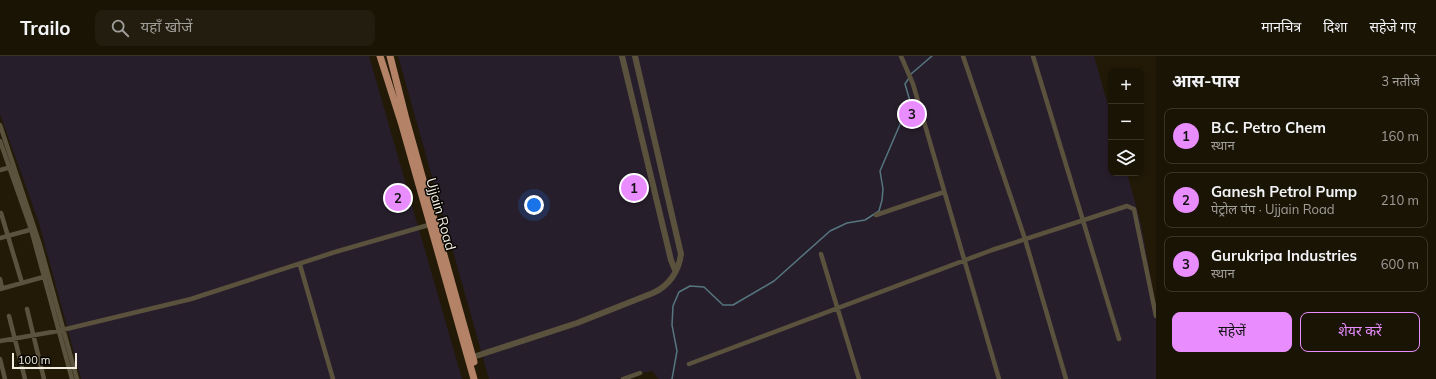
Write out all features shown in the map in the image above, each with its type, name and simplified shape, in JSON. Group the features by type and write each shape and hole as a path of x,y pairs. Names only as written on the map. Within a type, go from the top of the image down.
{"main road":[{"name":"Ujjain Road","path":"380,56 433,224"},
{"name":"Ujjain Road","path":"390,56 433,224 470,358 474,379"},
{"name":"Ujjain Road","path":"470,358 479,379"}],"street":[{"path":"622,56 670,260 675,270"},
{"path":"470,358 577,323 663,289 670,283 680,262 681,254 635,56"},
{"path":"901,56 913,84 999,379"},
{"path":"963,56 1025,239 1066,379"},
{"path":"1033,56 1119,339"},
{"path":"0,125 11,167"},
{"path":"0,140 33,229 61,330 77,379"},
{"path":"0,170 11,167"},
{"path":"876,215 944,192"},
{"path":"689,364 838,309 964,260 1127,206 1134,209 1156,316"},
{"path":"1,213 22,283"},
{"path":"0,341 35,336 191,299 300,265 335,252 433,224"},
{"path":"0,238 33,229"},
{"path":"821,254 859,379"},
{"path":"300,265 333,379"},
{"path":"0,279 1,289 46,276"},
{"path":"27,309 35,336 44,379"},
{"path":"9,316 25,379"},
{"path":"61,330 72,379"},
{"path":"0,359 5,379"},
{"path":"623,379 630,378 640,373"}],"shaded area":[{"path":"0,56 369,56 462,379 81,379 39,223 0,114"},
{"path":"398,56 1094,56 1108,105 1108,176 1128,176 1141,224 1156,307 1156,379 659,379 652,371 617,379 489,379"}],"waterway":[{"path":"911,74 932,56"},
{"path":"672,379 677,351 672,325 673,306 679,292 690,286 704,287 723,305 733,305 774,281 830,231 847,223 865,220 879,211 883,189 880,171 910,101 905,84 909,78"}],"place":[{"name":"Gurukripa Industries","path":"912,114"},
{"name":"B.C. Petro Chem","path":"634,188"},
{"name":"Ganesh Petrol Pump","path":"398,198"}]}
